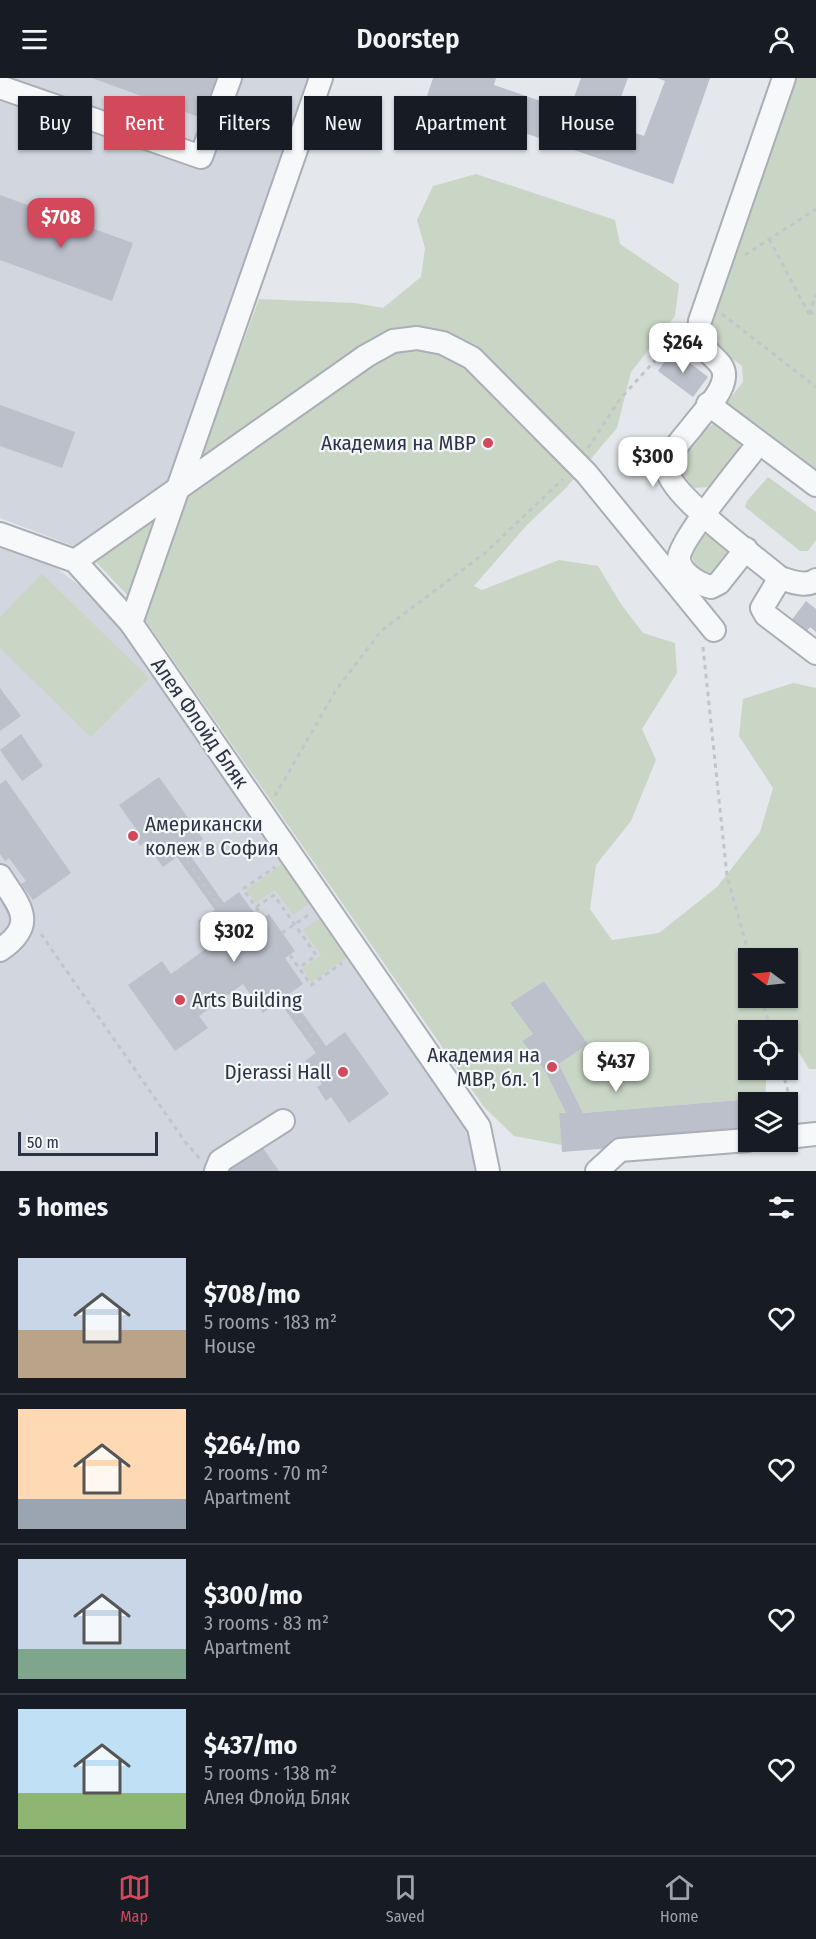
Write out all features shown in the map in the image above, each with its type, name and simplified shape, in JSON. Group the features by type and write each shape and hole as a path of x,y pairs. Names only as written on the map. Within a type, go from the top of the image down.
{"street":[{"path":"0,87 201,157 230,78"},
{"path":"131,623 321,78"},
{"path":"784,78 707,302 698,335 702,345 722,366 724,377 719,390 671,456 668,470 674,486 688,502 780,578 794,583 812,584 816,580"},
{"path":"75,561 178,486 366,356 393,341 417,338 444,344 472,358 578,464 708,638"},
{"path":"708,404 816,485"},
{"path":"746,549 719,583 711,587 700,585 681,567 679,555 690,535 759,443"},
{"name":"Алея Флойд Бляк","path":"2,538 75,561 131,623 479,1127 488,1171"},
{"path":"780,578 763,602 762,608 766,615 816,653"},
{"path":"0,876 21,909 22,926 16,939 0,950"},
{"path":"210,1167 283,1121"},
{"path":"597,1171 620,1150 738,1141"}],"path":[{"path":"738,263 745,255 816,209"},
{"path":"770,239 809,314"},
{"path":"809,314 816,295"},
{"path":"707,302 816,387"},
{"path":"809,314 816,311"},
{"path":"264,816 336,690 381,631 485,553 578,464 620,399 683,329"},
{"path":"708,638 727,876 747,948"},
{"path":"182,854 219,906"},
{"path":"264,918 243,889 292,855"},
{"path":"256,907 274,895 311,947 316,955 298,968"},
{"path":"282,933 291,927"},
{"path":"40,934 186,1143 210,1167"},
{"path":"290,955 311,985 358,952"},
{"path":"283,998 321,1049"},
{"path":"785,1080 801,1135"}],"shaded area":[{"path":"0,78 309,78 292,127 292,96 197,96 197,150 284,150 171,478 76,547 0,518"},
{"name":"Американски колеж в София","path":"0,546 52,565 91,594 117,625 463,1118 474,1153 475,1171 0,1171"}],"green space":[{"path":"790,78 816,78 816,474 724,406 743,382 742,366 709,341 707,321"},
{"path":"476,174 615,220 620,244 679,284 675,316 631,372 617,428 566,488 527,525 474,586 482,590 559,560 598,566 621,604 643,633 675,643 677,673 642,729 656,760 631,821 596,865 590,909 612,940 659,933 717,887 760,832 773,788 739,736 743,699 793,683 816,688 816,1069 809,1069 798,1051 798,1020 738,1020 738,1080 766,1080 765,1092 738,1092 738,1100 583,1113 559,1064 588,1044 544,981 510,1003 533,1034 522,1041 545,1071 566,1113 559,1114 562,1145 514,1136 484,1107 130,598 96,562 189,489 259,299 355,303 383,308 421,277 425,248 417,220 433,186"},
{"path":"717,422 737,436 740,446 725,470 708,487 691,487 685,483 680,471 683,454 694,439"},
{"path":"768,477 816,512 816,540 808,551 800,551 745,507 747,501"},
{"path":"712,533 729,551 729,558 715,572 709,573 697,568 690,552 698,537"},
{"path":"42,574 149,678 91,737 0,648 0,617"},
{"path":"285,862 312,901 293,915 275,890 256,903 246,890"},
{"path":"323,916 350,955 312,982 302,969 321,955 303,930"}],"building":[{"path":"92,78 222,78 216,96 197,96 197,116 185,112 185,96 141,96"},
{"path":"433,78 496,78 494,85 526,96 427,96"},
{"path":"581,78 628,78 621,96 574,96"},
{"path":"657,78 710,78 673,184 574,150 636,150 636,133 644,136 665,81"},
{"path":"527,96 539,101 539,138 527,134"},
{"path":"0,195 133,243 112,301 0,260"},
{"path":"673,350 708,377 693,397 658,371"},
{"path":"0,405 75,432 62,468 0,446"},
{"path":"806,601 816,609 816,632 810,627 802,637 788,625"},
{"path":"0,688 21,716 0,731"},
{"path":"21,734 43,766 22,781 0,750"},
{"path":"159,777 203,839 187,851 224,903 239,892 260,921 269,914 295,951 285,958 303,984 289,994 326,1046 345,1032 389,1094 349,1123 331,1097 326,1101 317,1087 322,1084 305,1061 316,1053 279,1001 263,1013 243,984 199,1016 208,1028 175,1051 128,985 162,961 171,974 214,943 198,921 215,910 177,857 163,867 145,842 140,846 131,832 136,829 119,805"},
{"path":"6,780 71,873 33,900 21,884 26,881 9,858 5,861 0,854 0,784"},
{"name":"Академия на МВР, бл. 1","path":"544,981 588,1044 559,1064 583,1113 738,1100 738,1138 562,1152 559,1113 566,1113 545,1071 522,1041 533,1034 510,1003"},
{"path":"260,1144 279,1171 222,1171"}],"place":[{"name":"Академия на МВР","path":"488,443"},
{"name":"Американски колеж в София","path":"133,836"},
{"name":"Arts Building","path":"180,1000"},
{"name":"Академия на МВР, бл. 1","path":"552,1067"},
{"name":"Djerassi Hall","path":"343,1072"}]}
